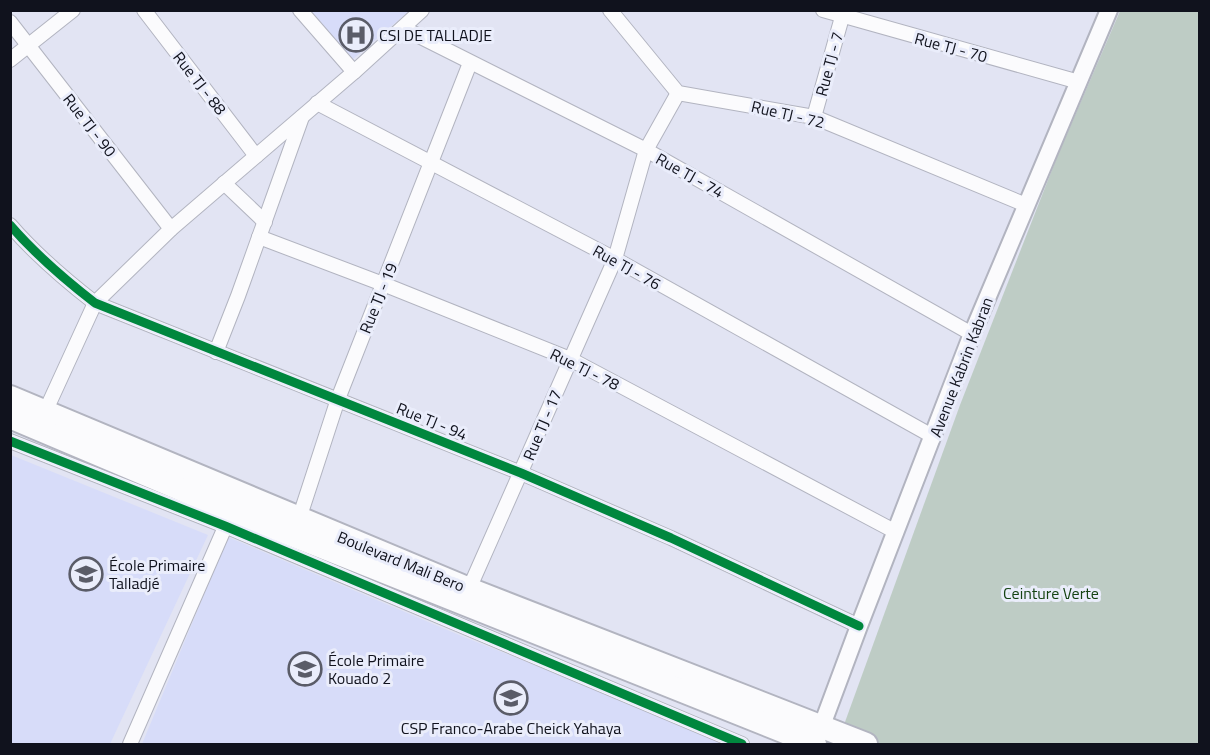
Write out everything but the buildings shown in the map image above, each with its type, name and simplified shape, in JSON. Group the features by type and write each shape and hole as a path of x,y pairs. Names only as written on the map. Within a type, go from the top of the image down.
{"main road":[{"name":"Boulevard Mali Bero","path":"10,397 46,410 296,527 745,718 788,725"},
{"name":"Boulevard Mali Bero","path":"10,417 229,518 296,527 469,589 788,725"},
{"path":"788,725 817,739 857,741"}],"street":[{"path":"10,60 73,10"},
{"name":"Rue TJ - 88","path":"144,10 256,156"},
{"path":"300,10 354,72"},
{"path":"46,410 95,303 171,229 354,72 422,10"},
{"path":"610,10 678,93"},
{"name":"Rue TJ - 70","path":"823,10 1078,82"},
{"name":"Avenue Kabrin Kabran","path":"817,739 972,334 1109,10"},
{"name":"Rue TJ - 7","path":"814,117 843,14"},
{"name":"Rue TJ - 90","path":"10,22 171,229"},
{"name":"Rue TJ - 74","path":"403,28 646,150 972,334"},
{"name":"Rue TJ - 19","path":"296,527 338,399 470,63"},
{"name":"Rue TJ - 72","path":"678,93 814,117 1026,205"},
{"name":"Rue TJ - 17","path":"469,589 615,260 646,150 678,93"},
{"name":"Rue TJ - 76","path":"317,103 615,260 934,437"},
{"path":"216,352 303,115"},
{"path":"224,183 264,222"},
{"name":"Rue TJ - 94","path":"10,225 30,249 56,273 95,303 521,473 671,538 859,626"},
{"name":"Rue TJ - 78","path":"259,237 570,359 896,532"},
{"path":"10,441 229,518 739,743 745,718"},
{"path":"130,744 229,518"}],"shaded area":[{"name":"CSI DE TALLADJE","path":"311,11 409,11 353,59"},
{"path":"11,455 208,535 110,744 11,744"},
{"path":"228,537 464,637 728,744 142,744"}],"green space":[{"name":"Ceinture Verte","path":"1120,11 1199,11 1199,744 837,744 960,405 1057,157"}],"cycle path":[{"path":"10,225 51,266 95,303 521,473 671,538 859,626"},
{"path":"10,441 225,526 742,744"}],"place":[{"name":"CSI DE TALLADJE","path":"356,35"},
{"name":"École Primaire Talladjé","path":"86,574"},
{"name":"École Primaire Kouado 2","path":"305,669"},
{"name":"CSP Franco-Arabe Cheick Yahaya","path":"511,698"}]}
